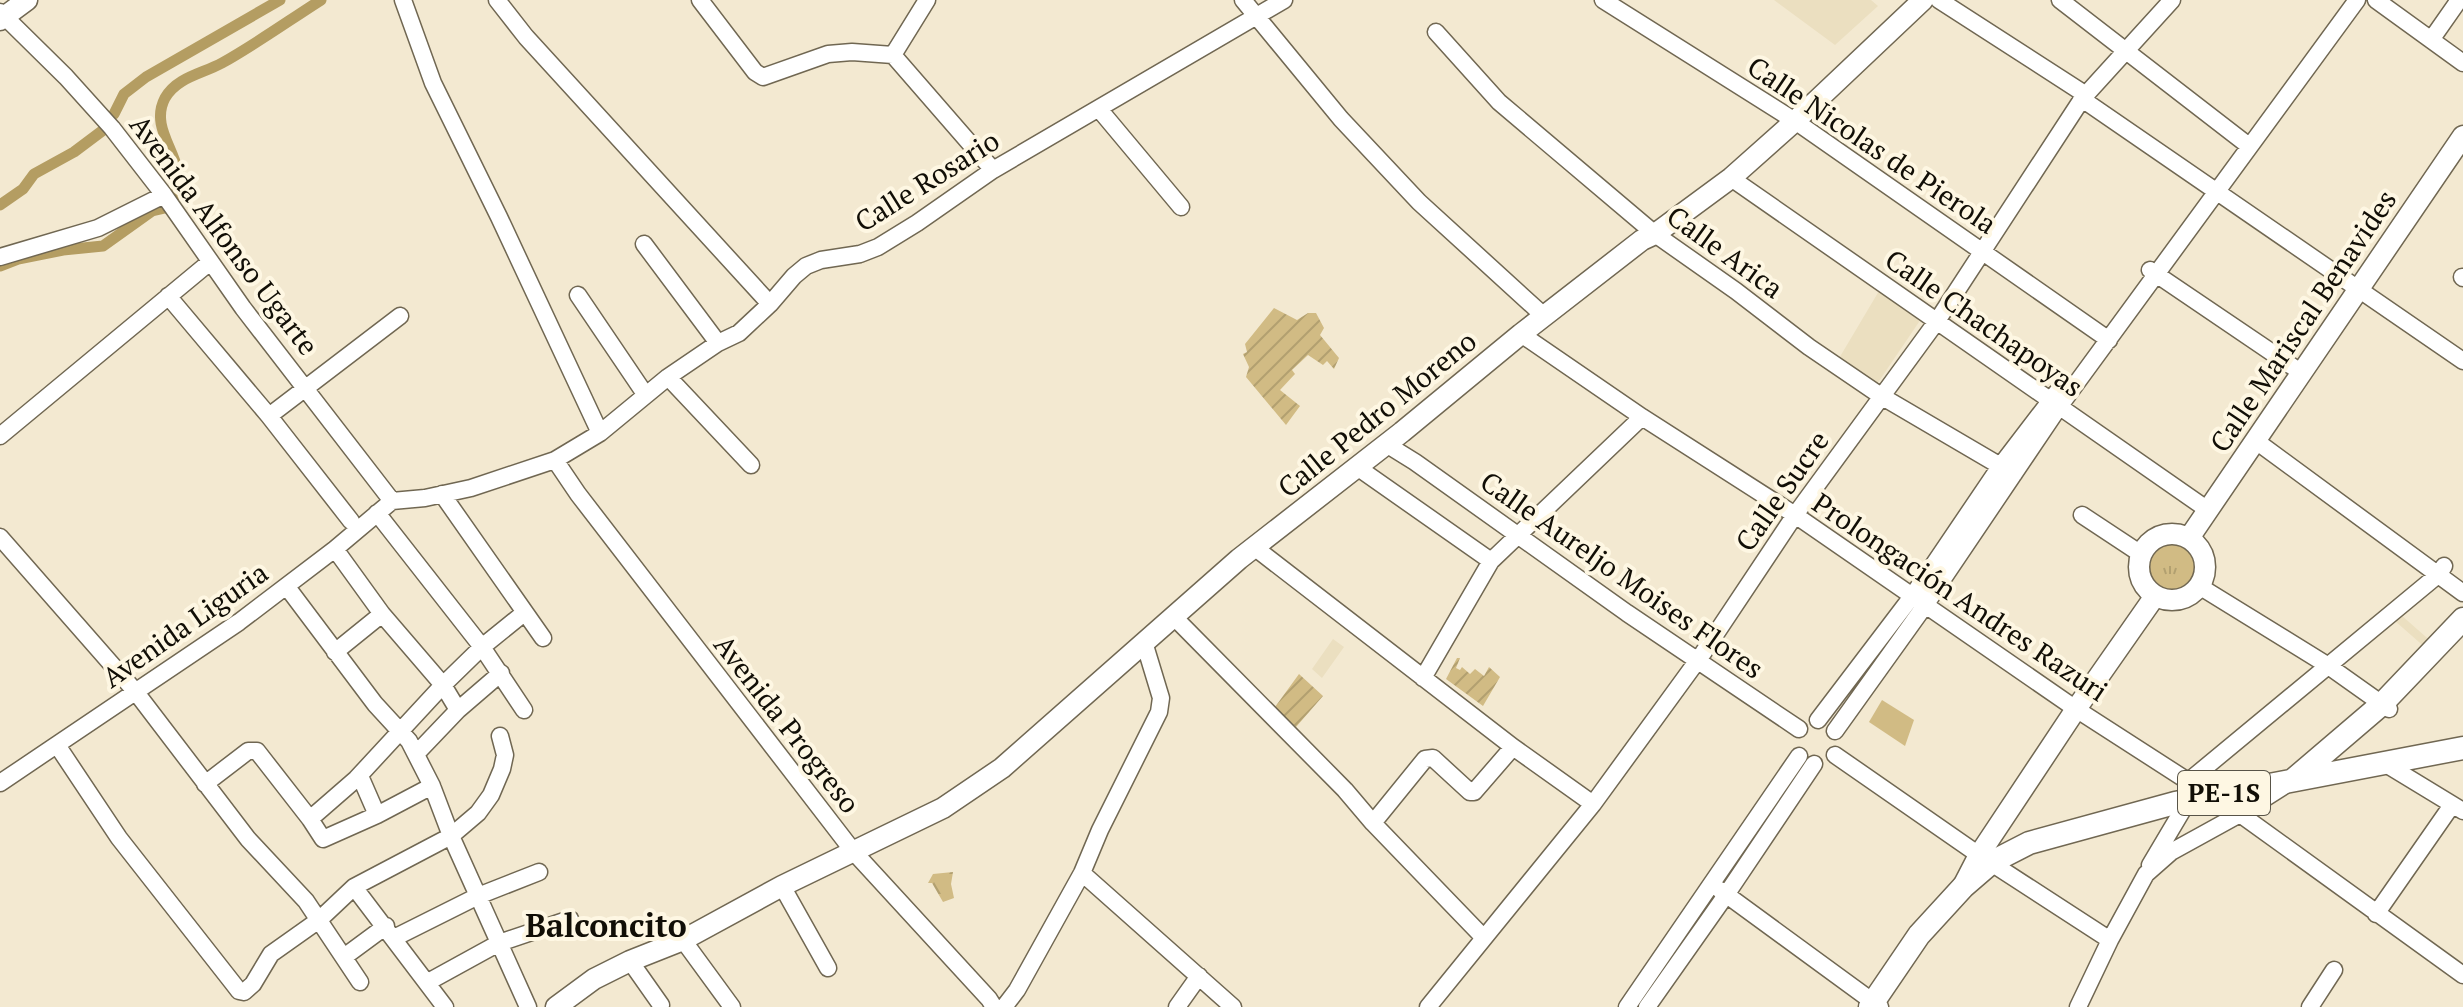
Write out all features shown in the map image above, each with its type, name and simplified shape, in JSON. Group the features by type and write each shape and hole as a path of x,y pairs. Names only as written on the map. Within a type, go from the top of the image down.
{"highway":[{"path":"2386,706 2463,619"},
{"path":"2300,779 2463,638"},
{"name":"PE-1S","path":"1874,1006 1919,935 1986,858 2189,790 2211,796 2463,748"}],"main road":[{"path":"2,16 27,0"},
{"name":"Calle Pedro Moreno","path":"556,1007 594,979 683,940 782,886 943,808 1002,768 1254,547 1642,240 1655,234 1731,178 1924,0"},
{"name":"Calle Mariscal Benavides","path":"2189,538 2463,136"},
{"path":"2180,534 2189,538 2198,545 2203,555 2204,576 2199,586 2184,598 2164,600 2155,596 2139,573 2141,554 2161,535 2180,534"},
{"path":"1986,858 2076,709 2155,596"}],"street":[{"path":"403,0 433,83 600,433"},
{"path":"497,0 526,37 770,304"},
{"path":"700,0 755,72 763,77 828,54 893,55 993,170"},
{"path":"893,55 927,0"},
{"path":"1243,0 1341,119 1419,202 1544,316"},
{"name":"Calle Rosario","path":"392,501 471,488 555,460 600,433 668,377 718,343 739,333 806,266 878,247 993,170 1284,0"},
{"name":"Calle Nicolas de Pierola","path":"1603,0 1795,121 2105,337"},
{"path":"1924,0 2075,100 2082,99"},
{"path":"1939,0 2080,91 2082,99 2463,361"},
{"path":"2149,0 2167,6"},
{"path":"1835,731 1919,600 2055,403 2357,0"},
{"path":"2376,0 2463,63"},
{"path":"2431,40 2459,0"},
{"path":"2067,2 2249,146"},
{"name":"Calle Sucre","path":"1428,1007 1593,804 1698,659 1795,515 1937,321 2082,99 2167,6"},
{"name":"Avenida Alfonso Ugarte","path":"2,16 105,119 392,501"},
{"name":"Calle Arica","path":"1436,32 1499,102 1655,234 1881,396 2008,469"},
{"path":"1099,109 1181,207"},
{"name":"Calle Chachapoyas","path":"1731,178 2208,510"},
{"path":"0,257 98,228 168,202"},
{"path":"644,244 718,343"},
{"path":"0,436 210,262"},
{"path":"2153,272 2302,373"},
{"path":"578,295 645,394"},
{"path":"168,296 269,416 351,521"},
{"path":"269,416 400,316"},
{"name":"Prolongación Andres Razuri","path":"1521,334 1642,417 1795,515 2189,790"},
{"path":"668,377 751,465"},
{"path":"1423,678 1491,561 1642,417"},
{"name":"Calle Aureljo Moises Flores","path":"1394,438 1415,462 1627,613 1799,729"},
{"path":"2258,438 2441,570 2463,581"},
{"name":"Avenida Progreso","path":"555,460 853,851 994,1007"},
{"path":"1357,467 1491,561"},
{"path":"442,494 543,638"},
{"name":"Avenida Liguria","path":"0,783 239,622 392,501"},
{"path":"377,513 482,647 524,710"},
{"path":"2082,515 2141,554"},
{"path":"0,537 135,691 248,839 306,901 360,982"},
{"path":"1254,547 1513,747 1593,804"},
{"path":"335,549 382,614 443,685 458,710"},
{"path":"2441,570 2463,593"},
{"path":"2083,1005 2110,940 2189,790 2327,665 2441,570"},
{"path":"2199,586 2327,665 2386,706"},
{"path":"287,587 375,704 402,731 416,754 528,1007"},
{"path":"1818,720 1919,600"},
{"path":"310,819 360,776 482,647 524,613"},
{"path":"335,652 382,614"},
{"path":"1173,616 1345,790 1484,938"},
{"path":"1004,1007 1017,990 1082,873 1159,712 1161,698 1144,642"},
{"path":"416,754 458,710 501,673"},
{"path":"1818,720 1831,725 1839,745 1835,755 1827,762 1814,764 1799,756 1795,744 1799,729 1806,723 1818,720"},
{"path":"57,745 119,838 239,991 248,990 271,954 319,920 354,887 451,836 478,813 491,795 502,769 505,755 500,736"},
{"path":"1373,823 1425,759 1433,758 1470,792 1474,792 1513,747"},
{"path":"205,784 253,749 260,754 323,839 432,786"},
{"path":"1835,755 2110,940"},
{"path":"1627,1007 1799,756"},
{"path":"2376,914 2458,808 2384,763"},
{"path":"1647,1007 1814,764"},
{"path":"360,776 377,815"},
{"path":"2146,874 2171,852 2300,779"},
{"path":"2240,814 2463,975"},
{"path":"344,957 390,932 539,872"},
{"path":"1082,873 1233,1007"},
{"path":"1712,884 1874,1006"},
{"path":"782,886 828,968"},
{"path":"354,887 445,1007"},
{"path":"428,982 499,943 570,919"},
{"path":"683,940 732,1007"},
{"path":"630,961 661,1005"},
{"path":"2310,1007 2334,970"},
{"path":"1177,1007 1199,976"}],"shaded area":[{"path":"1774,0 1871,0 1878,6 1835,45"},
{"path":"1879,291 1918,318 1919,322 1877,384 1838,360"},
{"path":"2401,615 2434,644 2428,650 2395,621"},
{"path":"1333,639 1344,647 1322,678 1312,669"}],"green space":[{"path":"1274,308 1297,320 1308,313 1316,313 1324,328 1320,335 1339,358 1334,369 1327,361 1323,365 1308,355 1292,370 1295,374 1280,390 1300,406 1286,425 1246,377 1249,367 1243,354 1247,352 1245,344"},
{"path":"2173,542 2191,550 2199,568 2191,586 2173,594 2155,586 2147,568 2155,550"},
{"path":"1457,658 1460,658 1456,668 1460,670 1462,667 1470,674 1475,669 1484,676 1489,667 1500,677 1483,706 1446,679"},
{"path":"1299,674 1323,696 1296,727 1275,707"},
{"path":"1882,700 1914,720 1905,746 1869,722"},
{"path":"953,872 951,884 954,898 943,902 932,883 928,883 933,874"}],"waterway":[{"path":"114,114 124,94 146,77 280,0"},
{"path":"0,266 63,250 103,246 152,211 165,208 175,195 179,181 161,123 161,110 170,91 183,81 235,56 321,0"},
{"path":"0,205 23,189 34,174 74,152 102,131"}],"district":[{"name":"Balconcito","path":"606,926"}]}
